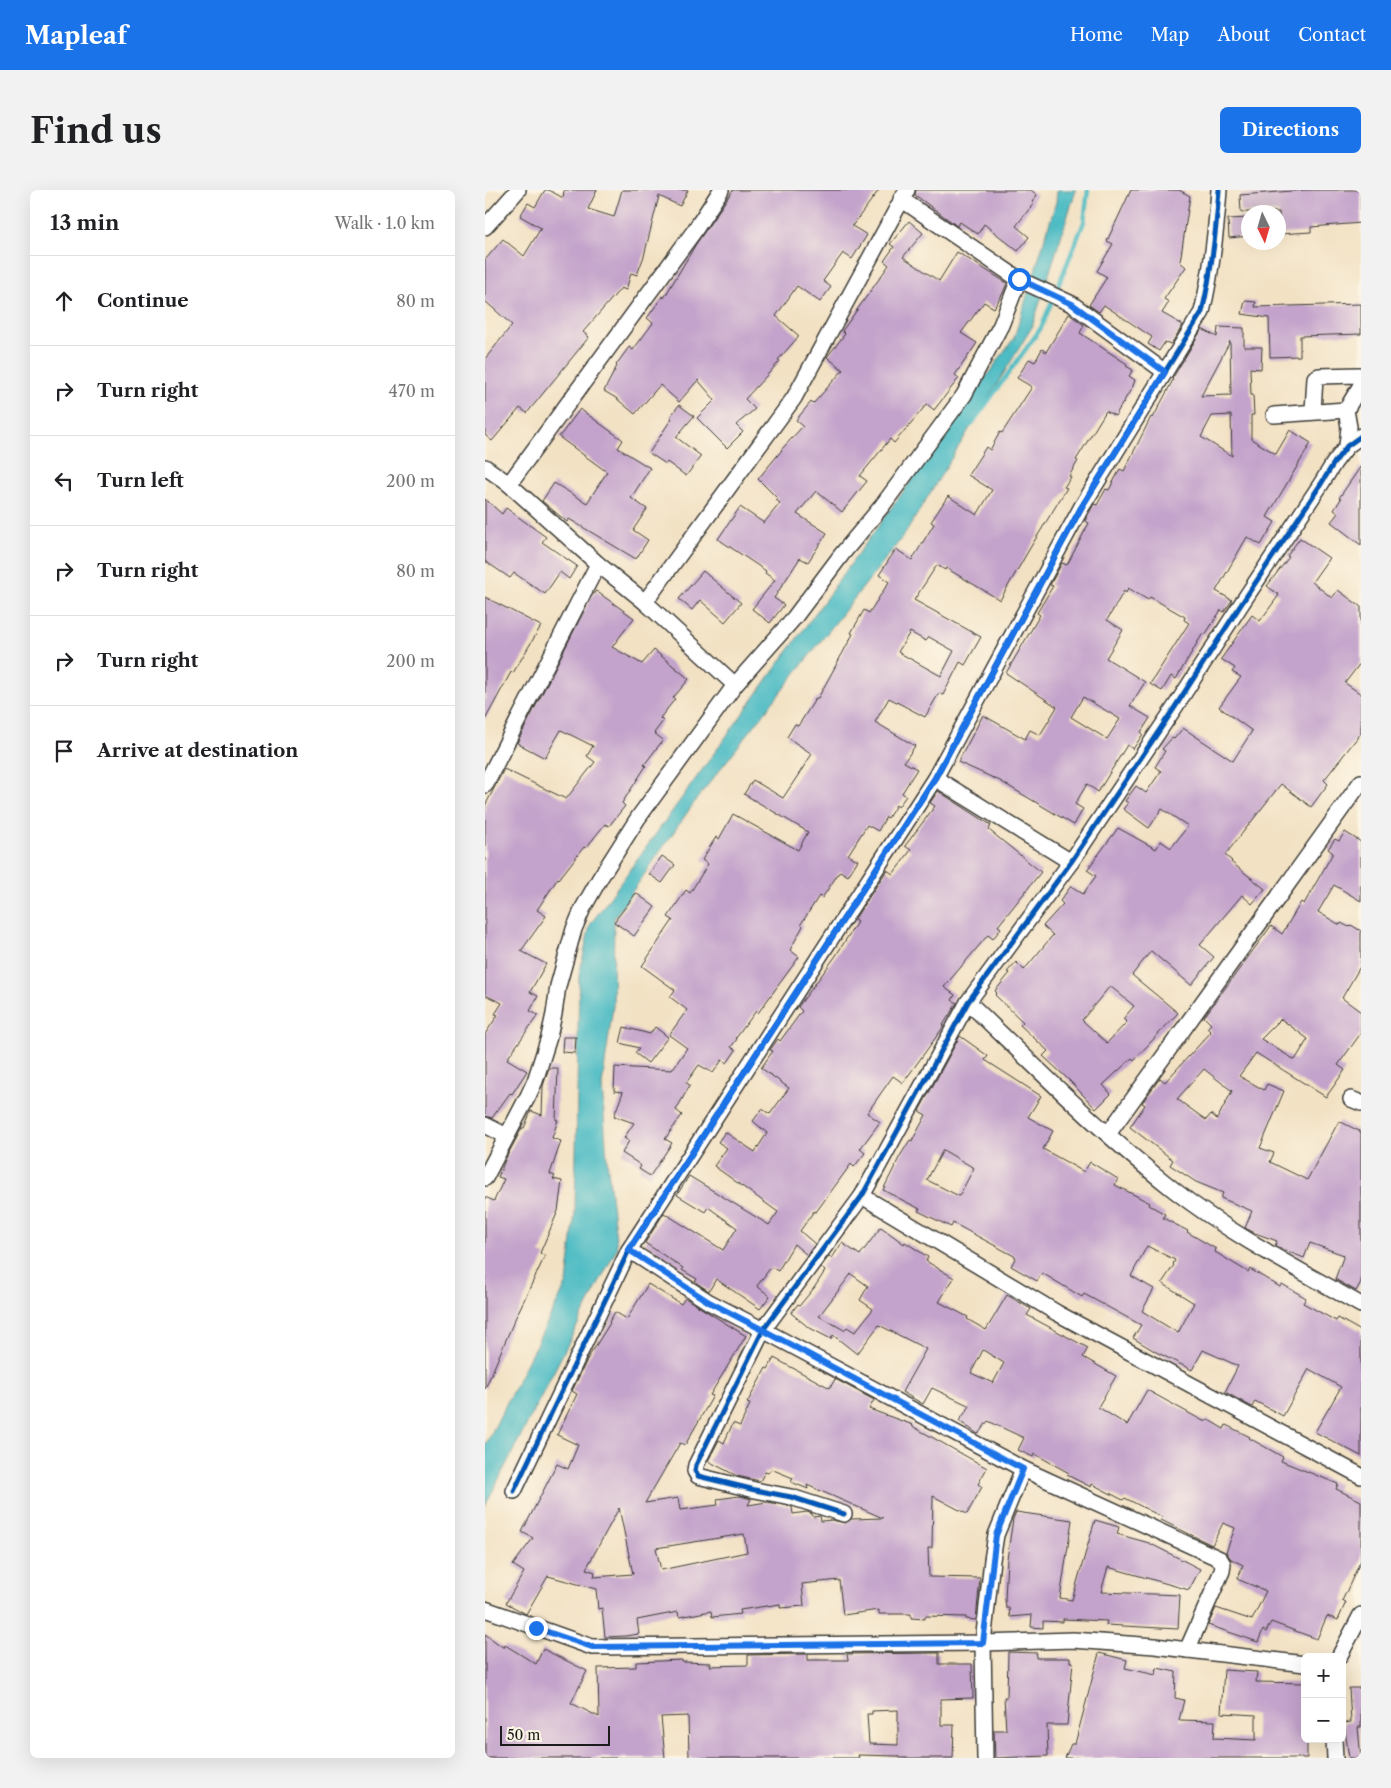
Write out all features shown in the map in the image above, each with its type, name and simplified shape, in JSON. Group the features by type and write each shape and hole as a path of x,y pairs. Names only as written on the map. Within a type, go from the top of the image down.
{"street":[{"path":"485,227 518,190"},
{"path":"509,484 689,238 721,190"},
{"path":"514,1491 629,1250 935,778 1081,508 1202,312 1210,280 1219,190"},
{"path":"645,602 794,398 905,194 1020,279 1072,304 1165,372"},
{"path":"485,1178 529,1096 535,1081 551,1030 558,986 574,929 583,908 600,878 638,818 735,685 794,618 842,554 882,506 964,395 1001,325 1020,279"},
{"path":"1313,411 1315,378 1319,376 1359,374 1361,376"},
{"path":"1347,446 1349,427 1346,410 1361,385"},
{"path":"1274,415 1346,410"},
{"path":"844,1514 791,1497 698,1476 695,1471 696,1465 763,1330 862,1196 968,1002 1071,862 1175,708 1334,463 1347,446 1361,436"},
{"path":"485,467 509,484 598,564 645,602 735,685"},
{"path":"485,785 598,564"},
{"path":"935,778 1071,862"},
{"path":"1108,1134 1361,782"},
{"path":"968,1002 1108,1134 1175,1191 1239,1234 1361,1305"},
{"path":"485,1125 507,1136"},
{"path":"862,1196 1057,1313 1361,1476"},
{"path":"629,1250 709,1302 1023,1469 1219,1559 1223,1564 1222,1571 1187,1650"},
{"path":"985,1758 983,1643 996,1535 1023,1469"},
{"path":"485,1609 592,1647 983,1643 1073,1640 1155,1646 1301,1664"},
{"path":"1341,1653 1361,1615"},
{"path":"1334,1743 1335,1758"}],"water":[{"path":"1057,190 1076,190 1032,327 905,534 696,800 614,918 613,1006 602,1085 607,1160 617,1248 485,1506 485,1446 567,1283 575,1213 579,976 590,925 1014,338 1056,202"}],"building":[{"path":"545,190 549,190 563,198 564,190 597,190 588,209 614,217 622,190 688,190 680,206 659,196 644,256 637,275 631,273 626,290 621,288 583,332 589,337 527,413 520,408 492,441 485,435 485,359 512,325 485,301 485,260 503,239 524,256 541,228 520,216 528,203 535,207"},
{"path":"733,190 879,190 852,226 867,235 852,259 843,253 823,281 831,287 820,302 797,286 776,316 799,336 778,360 780,361 745,399 755,409 736,425 743,432 727,448 697,418 715,400 698,380 679,402 660,385 635,414 616,398 604,391 616,365 629,347 633,350 653,323 647,318 663,296 664,298 696,244"},
{"path":"916,190 1031,190 1037,195 1032,202 1034,203 1016,226 1029,237 1018,251 984,224 978,234 960,222 957,226 915,195"},
{"path":"1131,190 1179,190 1190,196 1180,262 1186,267 1164,299 1169,302 1162,313 1183,325 1171,344 1165,342 1159,351 1148,344 1152,337 1104,305 1099,312 1089,305 1107,277 1097,271 1113,244 1107,241"},
{"path":"1305,190 1361,190 1361,223 1311,227 1311,232 1286,234 1286,205 1241,205 1241,212 1240,195"},
{"path":"1241,218 1241,237 1229,238 1228,219"},
{"path":"909,221 923,233 903,257 939,281 957,252 1007,283 994,308 984,302 961,333 977,343 955,375 959,378 934,410 927,404 894,443 890,439 860,476 867,481 842,512 816,491 797,514 827,533 808,562 800,558 774,598 784,605 770,623 752,609 775,580 765,573 766,571 718,539 740,507 764,523 780,503 758,479 803,426 796,420 843,370 827,357 845,334 842,331 889,265 884,261 894,247 890,244"},
{"path":"1245,301 1256,302 1255,307 1361,304 1361,334 1300,336 1300,356 1270,357 1269,318 1242,314"},
{"path":"1069,314 1084,325 1080,333 1133,370 1129,376 1135,380 1133,386 1115,416 1106,411 1076,460 1078,461 1069,476 1071,477 1064,487 1067,488 1000,600 946,568 945,570 937,565 914,600 981,637 965,665 960,662 943,695 939,693 925,717 889,698 875,722 915,746 904,762 917,769 902,793 906,796 898,807 896,805 888,818 886,817 878,831 867,825 848,855 858,860 848,876 840,871 822,898 819,896 801,924 803,926 790,950 799,957 758,1013 756,1011 736,1038 731,1047 736,1050 727,1063 722,1060 713,1073 699,1065 686,1083 690,1085 676,1110 682,1115 665,1139 672,1143 650,1176 639,1169 641,1166 622,1153 629,1141 624,1138 634,1123 614,1116 623,1092 614,1091 615,1067 672,1070 687,1048 669,1035 687,1010 670,997 675,990 642,966 673,920 668,917 686,890 690,893 708,864 702,860 716,837 719,839 733,814 798,850 808,832 744,794 753,780 783,798 812,754 787,737 795,724 798,726 816,698 818,698 864,610 869,613 889,582 879,575 896,549 912,560 934,524 931,522 948,496 977,515 992,490 968,475 986,447 990,450 1000,432 1002,433 1032,387 1017,378 1029,359 1035,362 1042,349 1046,352","holes":["910,632 926,641 929,637 954,651 941,676 898,652"]},
{"path":"1218,327 1244,328 1244,347 1262,347 1261,369 1250,368 1254,415 1251,415 1251,439 1276,454 1290,430 1311,443 1267,517 1275,522 1261,545 1247,537 1216,591 1232,600 1224,612 1221,610 1205,635 1203,633 1176,679 1171,676 1162,691 1150,684 1189,623 1184,620 1185,617 1150,597 1148,600 1128,588 1126,593 1124,591 1107,620 1123,630 1106,658 1145,682 1130,706 1150,718 1141,732 1143,734 1133,749 1127,745 1098,792 1087,784 1075,804 1083,809 1074,825 1000,781 958,762 983,715 1025,739 1030,730 1040,735 1057,707 1006,673 1040,615 1037,613 1053,586 1050,585 1062,563 1067,565 1089,523 1085,521 1094,504 1097,505 1106,489 1109,490 1120,469 1124,471 1151,417 1153,418 1172,379 1202,329 1217,337","holes":["1230,341 1231,395 1201,396 1229,343","1231,415 1232,456 1201,437 1212,416","1083,697 1120,719 1107,739 1071,717"]},
{"path":"679,405 694,416 676,437 701,456 686,476 667,462 666,464 649,453"},
{"path":"580,409 623,440 618,448 650,468 631,498 647,509 633,530 648,540 636,559 569,519 567,522 542,501 554,483 587,503 607,472 559,437"},
{"path":"1361,466 1361,545 1331,522 1338,513 1334,510 1341,499 1339,498"},
{"path":"485,499 502,514 506,508 546,537 542,542 577,566 569,579 560,572 545,594 514,573 510,578 485,561"},
{"path":"1300,538 1329,558 1312,582 1332,598 1338,590 1361,607 1361,662 1345,683 1361,694 1361,733 1324,780 1328,784 1311,807 1281,784 1225,855 1265,889 1252,904 1242,895 1200,945 1214,957 1191,985 1151,951 1132,975 1178,1013 1134,1060 1132,1058 1103,1085 1111,1094 1096,1109 1043,1056 1048,1051 1020,1025 1023,1022 995,995 997,993 995,991 1010,973 1007,972 1016,962 1024,970 1053,935 1043,926 1063,904 1060,901 1071,886 1083,894 1096,876 1087,870 1118,828 1156,849 1161,841 1171,848 1188,826 1162,809 1149,828 1123,809 1128,803 1125,801 1136,786 1146,793 1161,771 1155,767 1165,751 1162,749 1172,738 1174,739 1183,728 1233,761 1252,731 1219,707 1241,677 1232,672 1235,668 1221,659 1252,615 1260,621 1279,595 1267,586 1289,557 1287,556","holes":["1110,986 1134,1006 1123,1019 1127,1022 1107,1043 1082,1020"]},
{"path":"703,571 741,603 725,622 700,600 692,610 679,599"},
{"path":"596,591 634,618 612,647 642,664 654,650 689,679 673,698 675,699 660,718 663,721 654,733 663,740 644,765 646,766 622,803 625,806 609,826 605,824 586,848 584,847 558,878 537,910 546,916 521,951 546,964 530,992 538,996 530,1011 538,1015 507,1059 527,1071 512,1094 510,1093 492,1118 485,1116 485,1034 498,1015 495,1014 502,1003 485,995 485,806 504,769 566,799 595,762 587,756 593,746 561,730 545,758 517,743 591,597"},
{"path":"485,597 541,626 513,673 511,672 485,720"},
{"path":"938,791 991,825 989,830 1041,872 998,926 1001,928 993,939 988,935 944,987 955,995 952,1000 957,1003 944,1026 903,1083 893,1076 867,1113 880,1122 860,1149 865,1153 854,1167 851,1164 800,1231 815,1244 807,1255 794,1244 778,1271 771,1267 757,1286 770,1296 760,1309 716,1279 709,1291 695,1282 697,1279 682,1270 683,1268 645,1243 664,1213 723,1250 737,1228 708,1207 705,1212 677,1195 689,1176 769,1225 778,1212 714,1166 727,1148 718,1142 725,1132 755,1152 767,1133 753,1121 762,1109 770,1114 789,1088 761,1068 773,1051 770,1050 778,1039 780,1041 802,1011 798,1007 835,957 857,922 854,920 887,870 893,874 911,850 905,846 935,806 930,803"},
{"path":"1345,832 1361,842 1361,901 1334,885 1318,912 1340,925 1341,923 1349,927 1351,925 1361,931 1361,965 1342,998 1361,1012 1361,1033 1338,1065 1345,1070 1326,1097 1256,1053 1239,1076 1264,1090 1267,1084 1284,1091 1260,1148 1274,1153 1270,1162 1307,1180 1339,1121 1361,1132 1361,1282 1356,1291 1335,1279 1344,1255 1310,1243 1304,1258 1275,1246 1277,1241 1245,1228 1252,1211 1221,1198 1223,1193 1196,1182 1170,1165 1173,1160 1130,1127 1145,1105 1142,1103 1160,1078 1165,1082 1211,1032 1207,1028 1211,1024 1204,1017 1271,926 1282,934 1301,902 1304,904 1333,853 1328,849 1335,839 1339,841","holes":["1281,1019 1308,1039 1295,1060 1261,1039","1204,1069 1232,1091 1217,1119 1211,1114 1206,1120 1177,1099"]},
{"path":"662,856 675,865 662,883 649,874"},
{"path":"636,893 655,907 634,936 614,922"},
{"path":"624,1027 650,1034 655,1027 668,1037 648,1063 635,1053 639,1048 620,1043"},
{"path":"960,1036 988,1056 985,1060 1041,1096 1028,1117 1053,1131 1043,1149 1084,1172 1090,1162 1118,1179 1115,1185 1150,1203 1149,1205 1165,1214 1163,1218 1216,1249 1215,1252 1248,1272 1250,1269 1280,1287 1282,1284 1306,1298 1303,1303 1336,1321 1338,1318 1361,1331 1361,1456 1315,1432 1341,1387 1309,1369 1283,1416 1255,1401 1252,1407 1225,1392 1238,1366 1203,1350 1192,1370 1133,1338 1141,1325 1084,1294 1082,1297 1042,1273 1037,1281 1011,1266 1016,1257 953,1223 951,1227 918,1211 920,1209 883,1190 900,1156 910,1140 912,1141 926,1115 919,1111","holes":["943,1150 974,1168 959,1196 927,1180","1147,1246 1175,1260 1174,1265 1162,1283 1194,1303 1178,1333 1142,1311 1154,1289 1131,1276"]},
{"path":"563,1037 576,1037 575,1053 562,1052"},
{"path":"549,1068 558,1068 556,1120 558,1120 552,1138 561,1141 550,1174 555,1176 553,1179 562,1181 558,1211 540,1253 545,1256 514,1321 485,1389 485,1197 494,1201 504,1179 498,1177 531,1111 542,1115 543,1086"},
{"path":"881,1227 904,1244 905,1242 928,1257 926,1261 954,1278 939,1302 968,1317 967,1319 986,1330 1007,1295 1031,1309 1027,1315 1088,1348 1083,1357 1116,1376 1098,1407 1127,1425 1147,1390 1205,1422 1207,1419 1224,1429 1226,1425 1250,1437 1283,1457 1281,1461 1338,1484 1336,1489 1361,1501 1361,1560 1342,1601 1346,1602 1338,1620 1327,1616 1317,1639 1271,1622 1266,1632 1263,1630 1258,1642 1208,1625 1216,1608 1252,1620 1266,1591 1237,1579 1243,1565 1231,1559 1226,1552 1235,1528 1223,1523 1212,1545 1161,1520 1162,1517 1125,1498 1123,1500 1092,1484 1091,1487 1067,1475 1069,1473 1035,1454 1033,1457 1018,1450 1024,1438 988,1421 978,1434 959,1421 970,1406 932,1388 923,1404 902,1392 926,1349 879,1325 857,1354 833,1335 831,1339 808,1327 791,1313 814,1288 825,1271 821,1267 829,1256 832,1258 842,1243 860,1255","holes":["851,1274 868,1286 860,1300 873,1309 855,1332 847,1327 844,1330 819,1316","983,1350 1004,1363 993,1383 971,1373"]},
{"path":"648,1284 681,1304 685,1298 746,1336 710,1395 713,1396 685,1445 680,1443 645,1503 678,1498 680,1510 718,1505 717,1499 740,1496 751,1499 748,1505 767,1502 789,1506 792,1507 793,1514 807,1512 812,1514 813,1517 820,1516 821,1521 832,1520 845,1523 851,1519 883,1518 807,1485 808,1489 791,1482 793,1478 771,1469 768,1473 765,1472 760,1481 737,1476 708,1461 719,1440 724,1443 733,1423 740,1426 750,1404 747,1403 766,1368 768,1369 774,1358 830,1388 835,1379 874,1400 869,1409 913,1425 987,1468 978,1484 982,1487 967,1514 933,1496 932,1548 928,1548 929,1577 980,1578 976,1620 966,1619 966,1617 925,1616 925,1619 911,1618 911,1614 879,1614 879,1610 843,1615 839,1580 802,1584 804,1606 780,1608 780,1604 740,1610 741,1614 712,1617 711,1611 679,1617 678,1612 637,1620 639,1634 625,1636 605,1637 602,1608 598,1609 596,1589 548,1576 526,1614 506,1603 524,1572 513,1565 533,1538 522,1532 557,1464 568,1469 578,1445 557,1435 577,1394 572,1391 588,1358 615,1312 627,1319","holes":["619,1508 633,1574 594,1577 595,1572 586,1569","744,1534 747,1552 661,1570 656,1548"]},
{"path":"1016,1512 1072,1520 1060,1598 1072,1600 1095,1520 1119,1527 1117,1534 1149,1543 1200,1569 1189,1590 1108,1567 1101,1592 1180,1595 1178,1629 1106,1625 1107,1621 1063,1619 1063,1622 1043,1621 1043,1628 1031,1627 1032,1615 1010,1617 1009,1608 1006,1608 1005,1600 1007,1559 1013,1519"},
{"path":"485,1634 504,1648 505,1645 536,1664 543,1649 587,1671 571,1703 599,1717 598,1668 636,1667 636,1662 682,1660 682,1662 711,1663 710,1666 748,1665 748,1655 808,1654 808,1660 848,1660 847,1654 939,1653 939,1664 972,1664 973,1698 941,1699 941,1725 954,1725 953,1758 899,1758 899,1756 858,1755 859,1758 689,1758 688,1716 661,1717 665,1758 485,1758","holes":["898,1710 898,1745 869,1744 867,1714 872,1714 872,1711"]},
{"path":"1008,1652 1037,1653 1036,1658 1070,1658 1070,1662 1073,1662 1067,1725 1047,1725 1048,1756 995,1758 994,1730 1006,1730 1004,1697 1007,1697"},
{"path":"1099,1653 1127,1660 1125,1668 1156,1675 1157,1668 1176,1672 1175,1698 1184,1700 1179,1720 1215,1721 1214,1738 1256,1740 1256,1715 1221,1713 1224,1670 1257,1672 1256,1682 1301,1683 1301,1743 1307,1743 1307,1758 1065,1758 1071,1744 1075,1744"},
{"path":"1349,1688 1361,1688 1361,1727 1358,1727 1361,1758 1349,1758 1346,1723 1351,1722"}],"waterway":[{"path":"971,425 1041,328 1084,222 1088,190"}],"cycle path":[{"path":"514,1491 629,1250 935,778 1081,508 1202,312 1213,251 1219,190"},
{"path":"844,1514 791,1497 698,1476 695,1471 696,1465 763,1330 862,1196 968,1002 1071,862 1175,707 1334,463 1347,446 1361,436"}],"route":[{"path":"536,1628 592,1647 983,1643 996,1535 1023,1469 709,1302 629,1250 935,778 1081,508 1165,372 1072,304 1019,279"}]}
